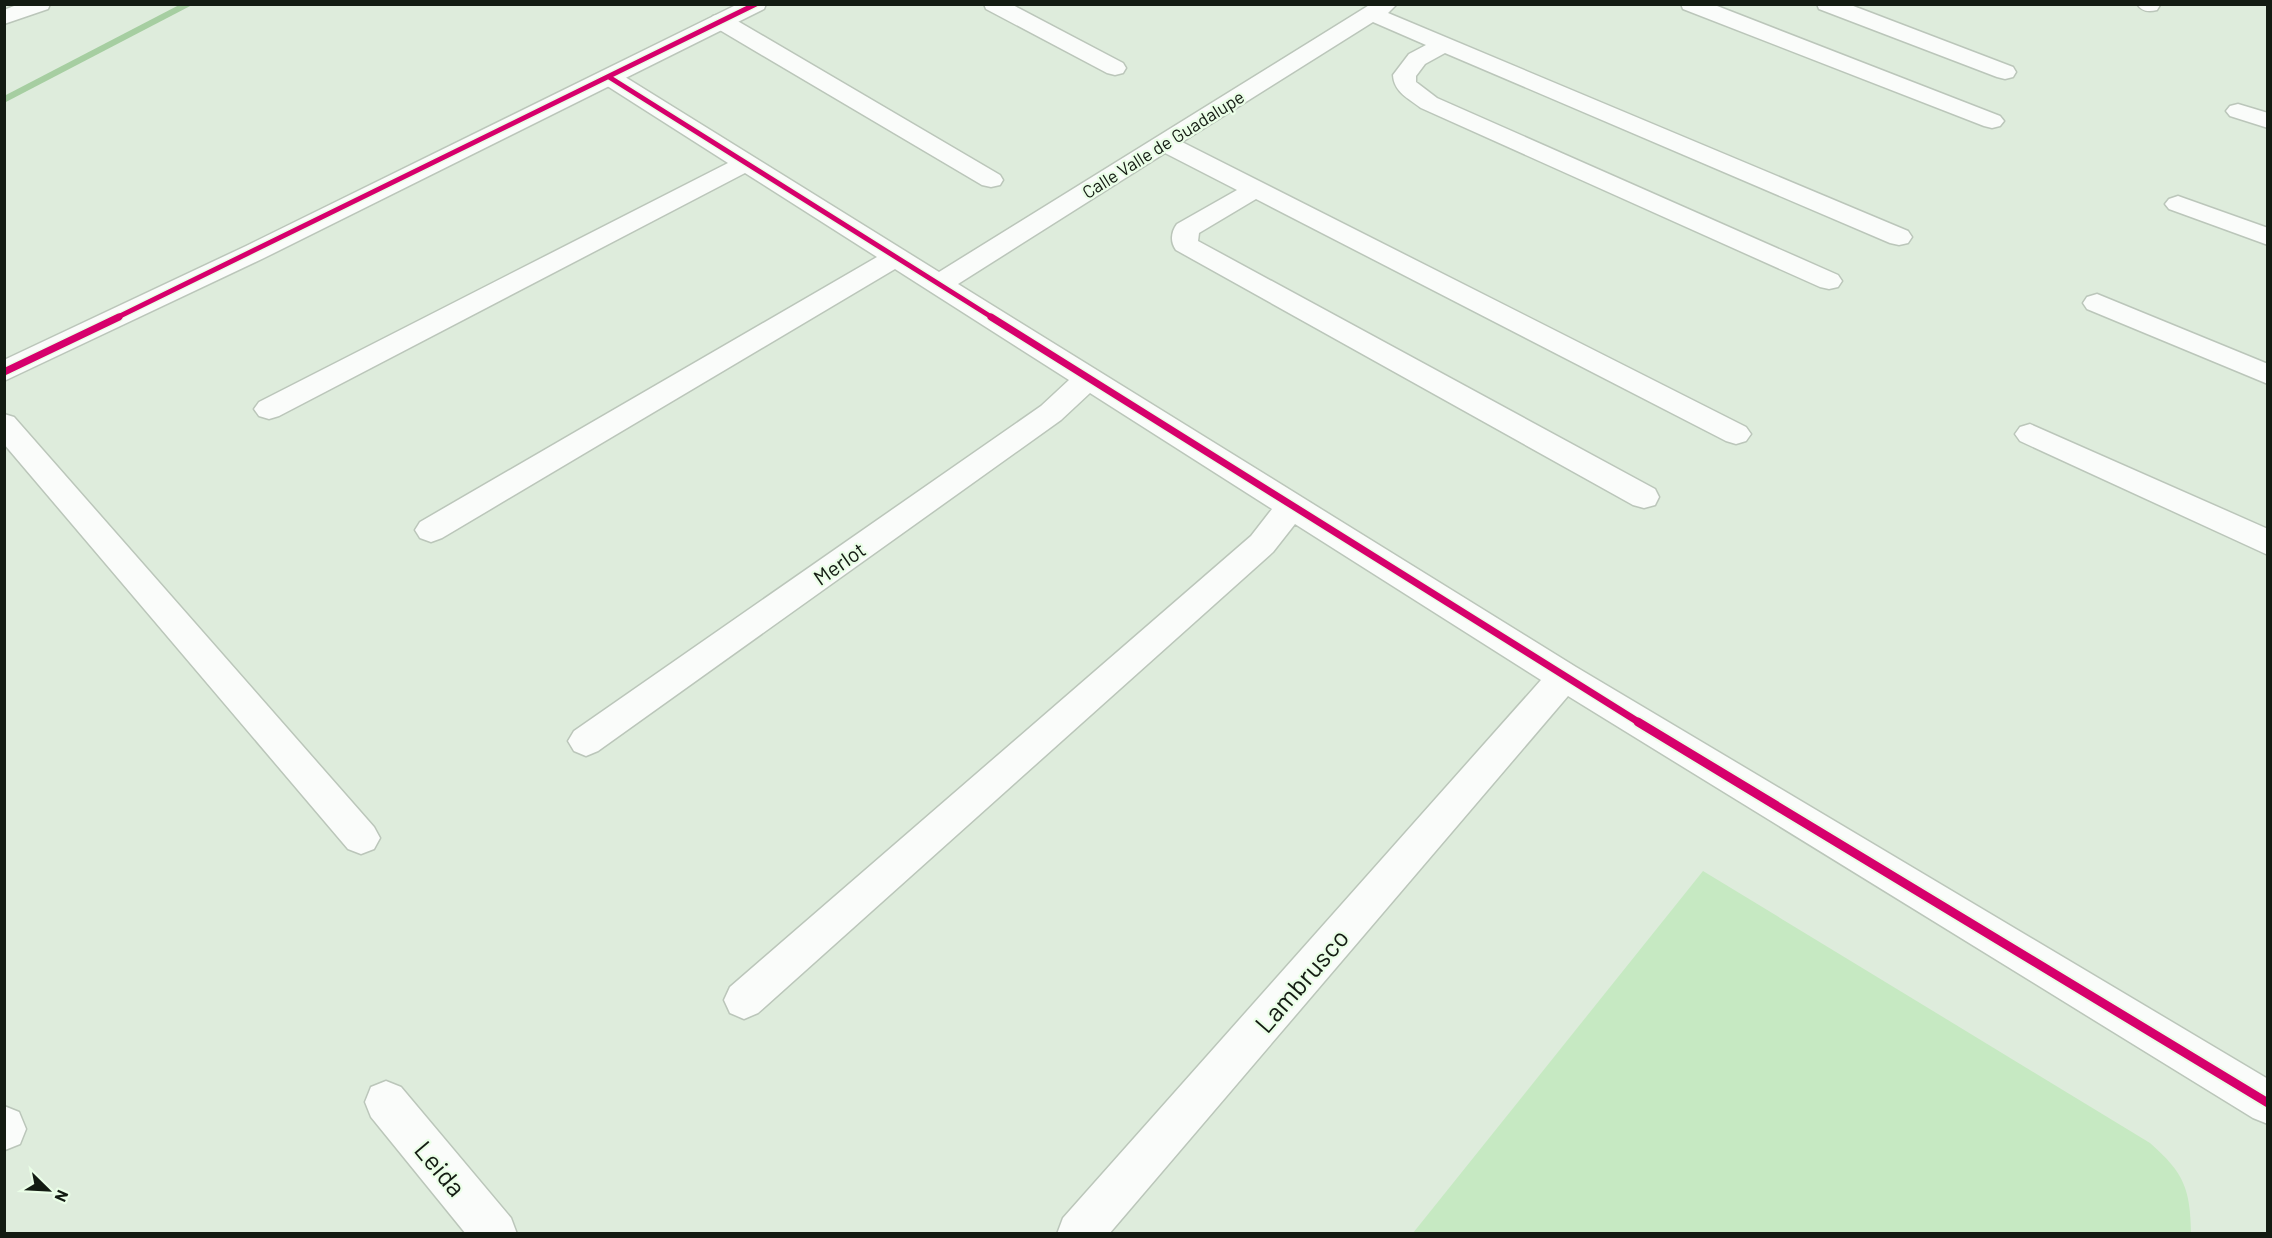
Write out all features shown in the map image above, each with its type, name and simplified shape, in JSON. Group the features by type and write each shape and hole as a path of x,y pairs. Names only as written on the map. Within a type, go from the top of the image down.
{"street":[{"path":"4,18 40,4"},
{"path":"4,372 255,252 756,4"},
{"path":"994,4 1114,68"},
{"path":"1691,4 1992,121"},
{"path":"1827,4 2005,72"},
{"path":"1380,9 1444,45 1899,237"},
{"name":"Calle Valle de Guadalupe","path":"938,284 1380,9"},
{"path":"722,21 991,180"},
{"path":"1444,45 1417,59 1404,75 1405,85 1429,103 1828,281"},
{"path":"609,77 1564,677 2268,1103"},
{"path":"2238,111 2268,121"},
{"path":"1164,143 1736,435"},
{"path":"269,409 746,163"},
{"path":"1256,189 1186,230 1185,244 1644,497"},
{"path":"2178,204 2268,237"},
{"path":"431,530 896,257"},
{"path":"2097,303 2268,375"},
{"name":"Merlot","path":"586,741 1051,413 1088,378"},
{"path":"4,424 361,838"},
{"path":"2030,434 2268,543"},
{"path":"744,1000 1262,544 1292,506"},
{"name":"Lambrusco","path":"1079,1233 1564,677"},
{"name":"Leida","path":"386,1102 495,1233"}],"green space":[{"path":"1703,871 2150,1143 2171,1163 2183,1182 2189,1204 2191,1233 1413,1233"}],"waterway":[{"path":"4,100 189,4"}],"cycle path":[{"path":"4,372 255,252 756,4"},
{"path":"609,77 1564,677 2268,1103"}]}
